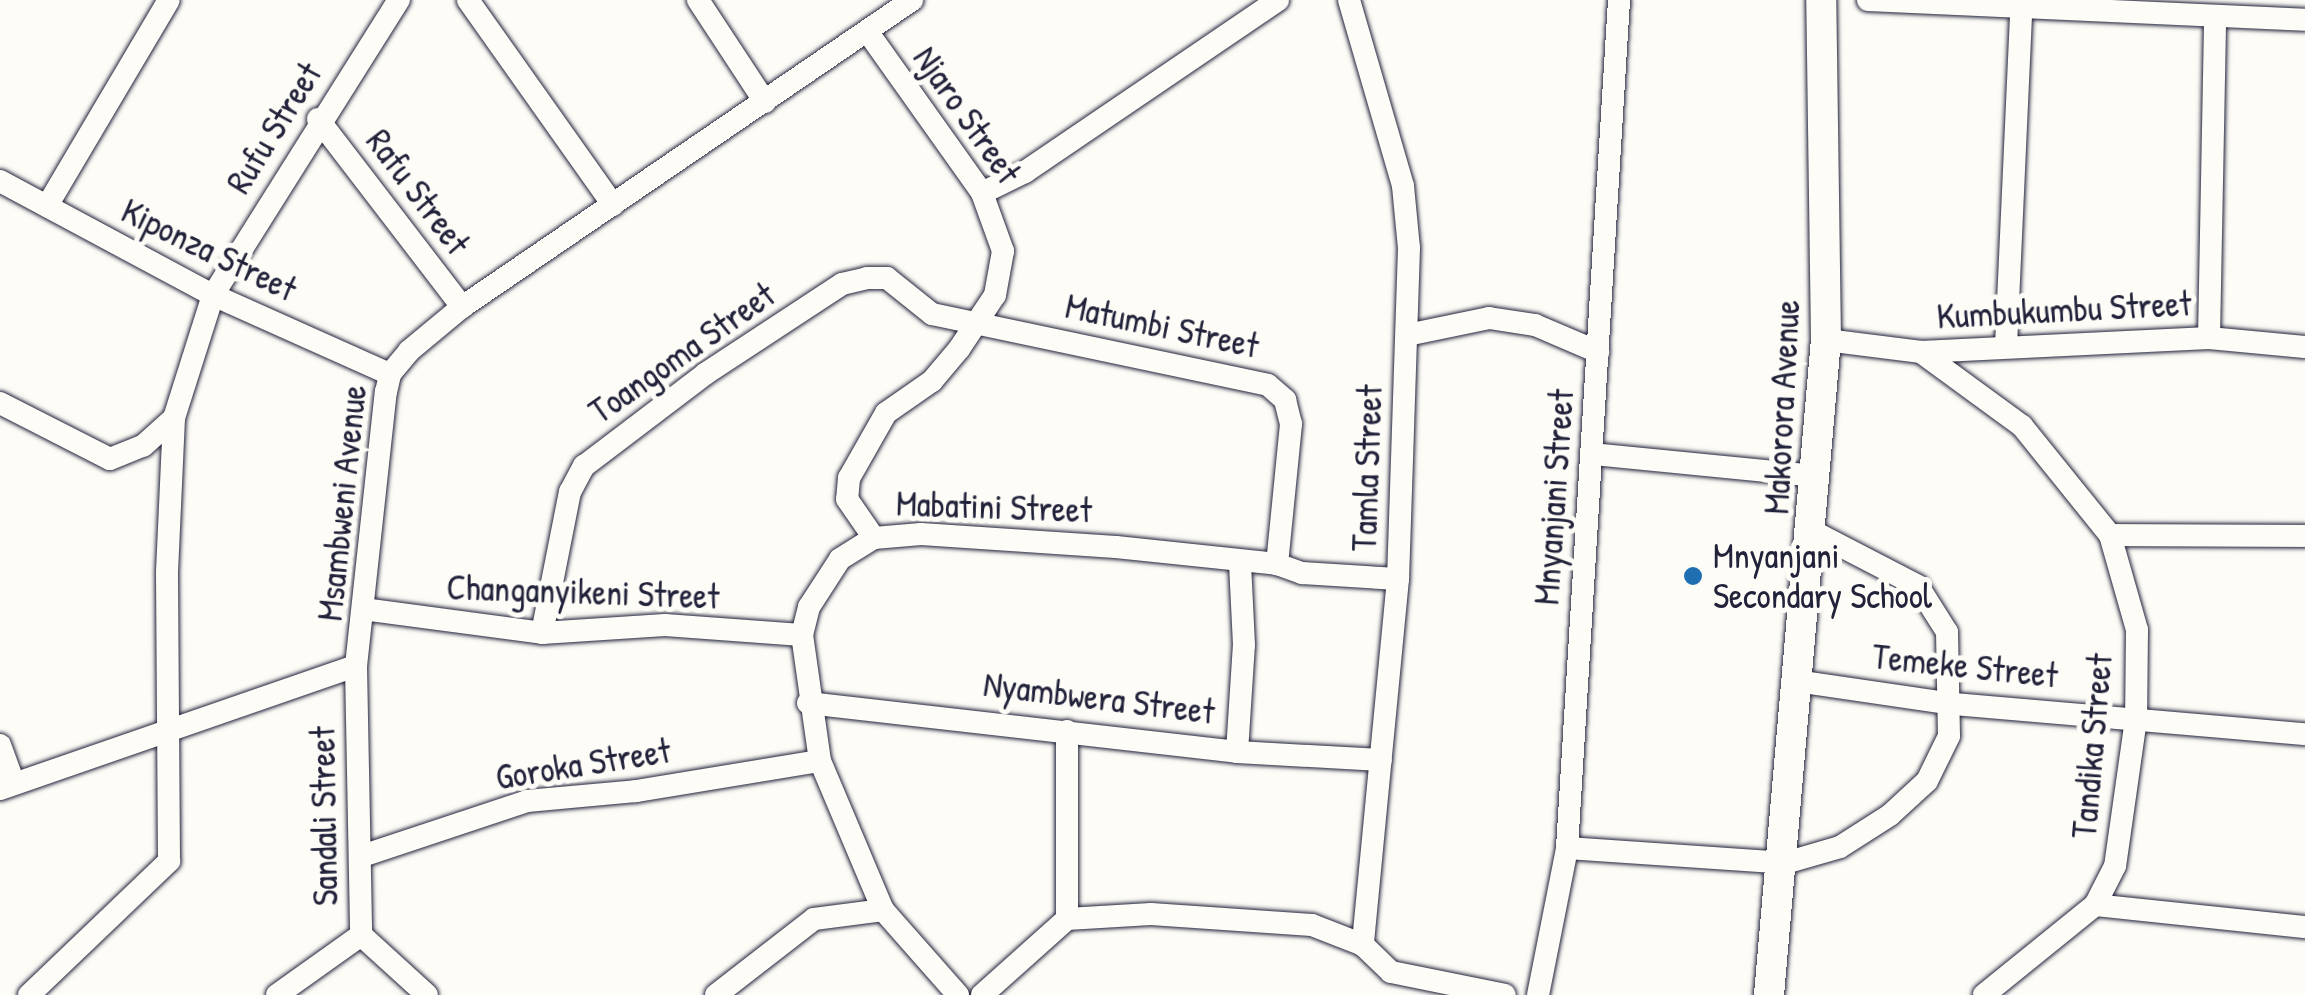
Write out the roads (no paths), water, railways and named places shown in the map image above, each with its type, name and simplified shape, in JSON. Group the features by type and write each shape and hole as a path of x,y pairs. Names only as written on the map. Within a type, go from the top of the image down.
{"street":[{"path":"47,206 169,0"},
{"name":"Rufu Street","path":"174,418 213,295 318,119 399,0"},
{"path":"468,0 613,205"},
{"path":"698,0 765,102"},
{"name":"Msambweni Avenue","path":"6,785 356,666 390,374 462,307 912,0"},
{"path":"982,193 1025,172 1278,0"},
{"name":"Tamla Street","path":"1349,0 1404,186 1407,335 1398,579 1363,945"},
{"name":"Mnyanjani Street","path":"1538,995 1567,848 1619,0"},
{"name":"Makorora Avenue","path":"1769,995 1786,863 1796,681 1814,532 1826,340 1821,0"},
{"path":"1868,0 2305,20"},
{"path":"2006,346 2021,10"},
{"path":"2209,338 2215,18"},
{"name":"Njaro Street","path":"866,31 982,193 998,224 1002,274 977,318 932,381 886,413 849,478 847,499 874,538"},
{"name":"Rafu Street","path":"318,119 462,307"},
{"name":"Kiponza Street","path":"0,181 213,295 390,374"},
{"name":"Toangoma Street","path":"542,633 570,492 584,466 705,374 842,284 867,278 887,278 932,314 977,318"},
{"name":"Matumbi Street","path":"977,318 1094,352 1268,385 1285,400 1291,424 1277,564"},
{"path":"1407,335 1490,318 1535,325 1598,352"},
{"name":"Kumbukumbu Street","path":"1826,340 1921,352 2209,338 2305,347"},
{"name":"Tandika Street","path":"1921,352 2022,426 2110,535 2137,630 2136,719 2115,866 2095,905 1984,995"},
{"path":"3,415 110,459 143,446 174,418"},
{"path":"29,995 168,861 165,732 174,418"},
{"path":"1592,454 1817,476"},
{"path":"1567,848 1786,863 1840,847 1902,804 1926,780 1949,736 1953,704 1946,632 1918,586 1814,532"},
{"name":"Mabatini Street","path":"958,995 883,910 820,761 808,703 802,636 809,607 840,559 874,538 922,534 1116,546 1277,564 1302,574 1398,579"},
{"path":"2110,535 2305,536"},
{"path":"1237,752 1244,645 1240,562"},
{"name":"Changanyikeni Street","path":"362,609 542,633 665,626 802,636"},
{"name":"Sandali Street","path":"356,666 361,935 427,995"},
{"name":"Temeke Street","path":"1796,681 1953,704 2305,734"},
{"name":"Nyambwera Street","path":"808,703 1237,752 1381,760"},
{"path":"1067,732 1067,919"},
{"path":"0,746 6,785"},
{"name":"Goroka Street","path":"362,856 528,800 636,791 820,761"},
{"path":"2095,905 2305,927"},
{"path":"716,995 814,918 883,910"},
{"path":"982,995 1067,919 1151,914 1312,925 1363,945 1391,972 1506,995"},
{"path":"277,995 361,935"}],"place":[{"name":"Mnyanjani Secondary School","path":"1693,576"}]}
